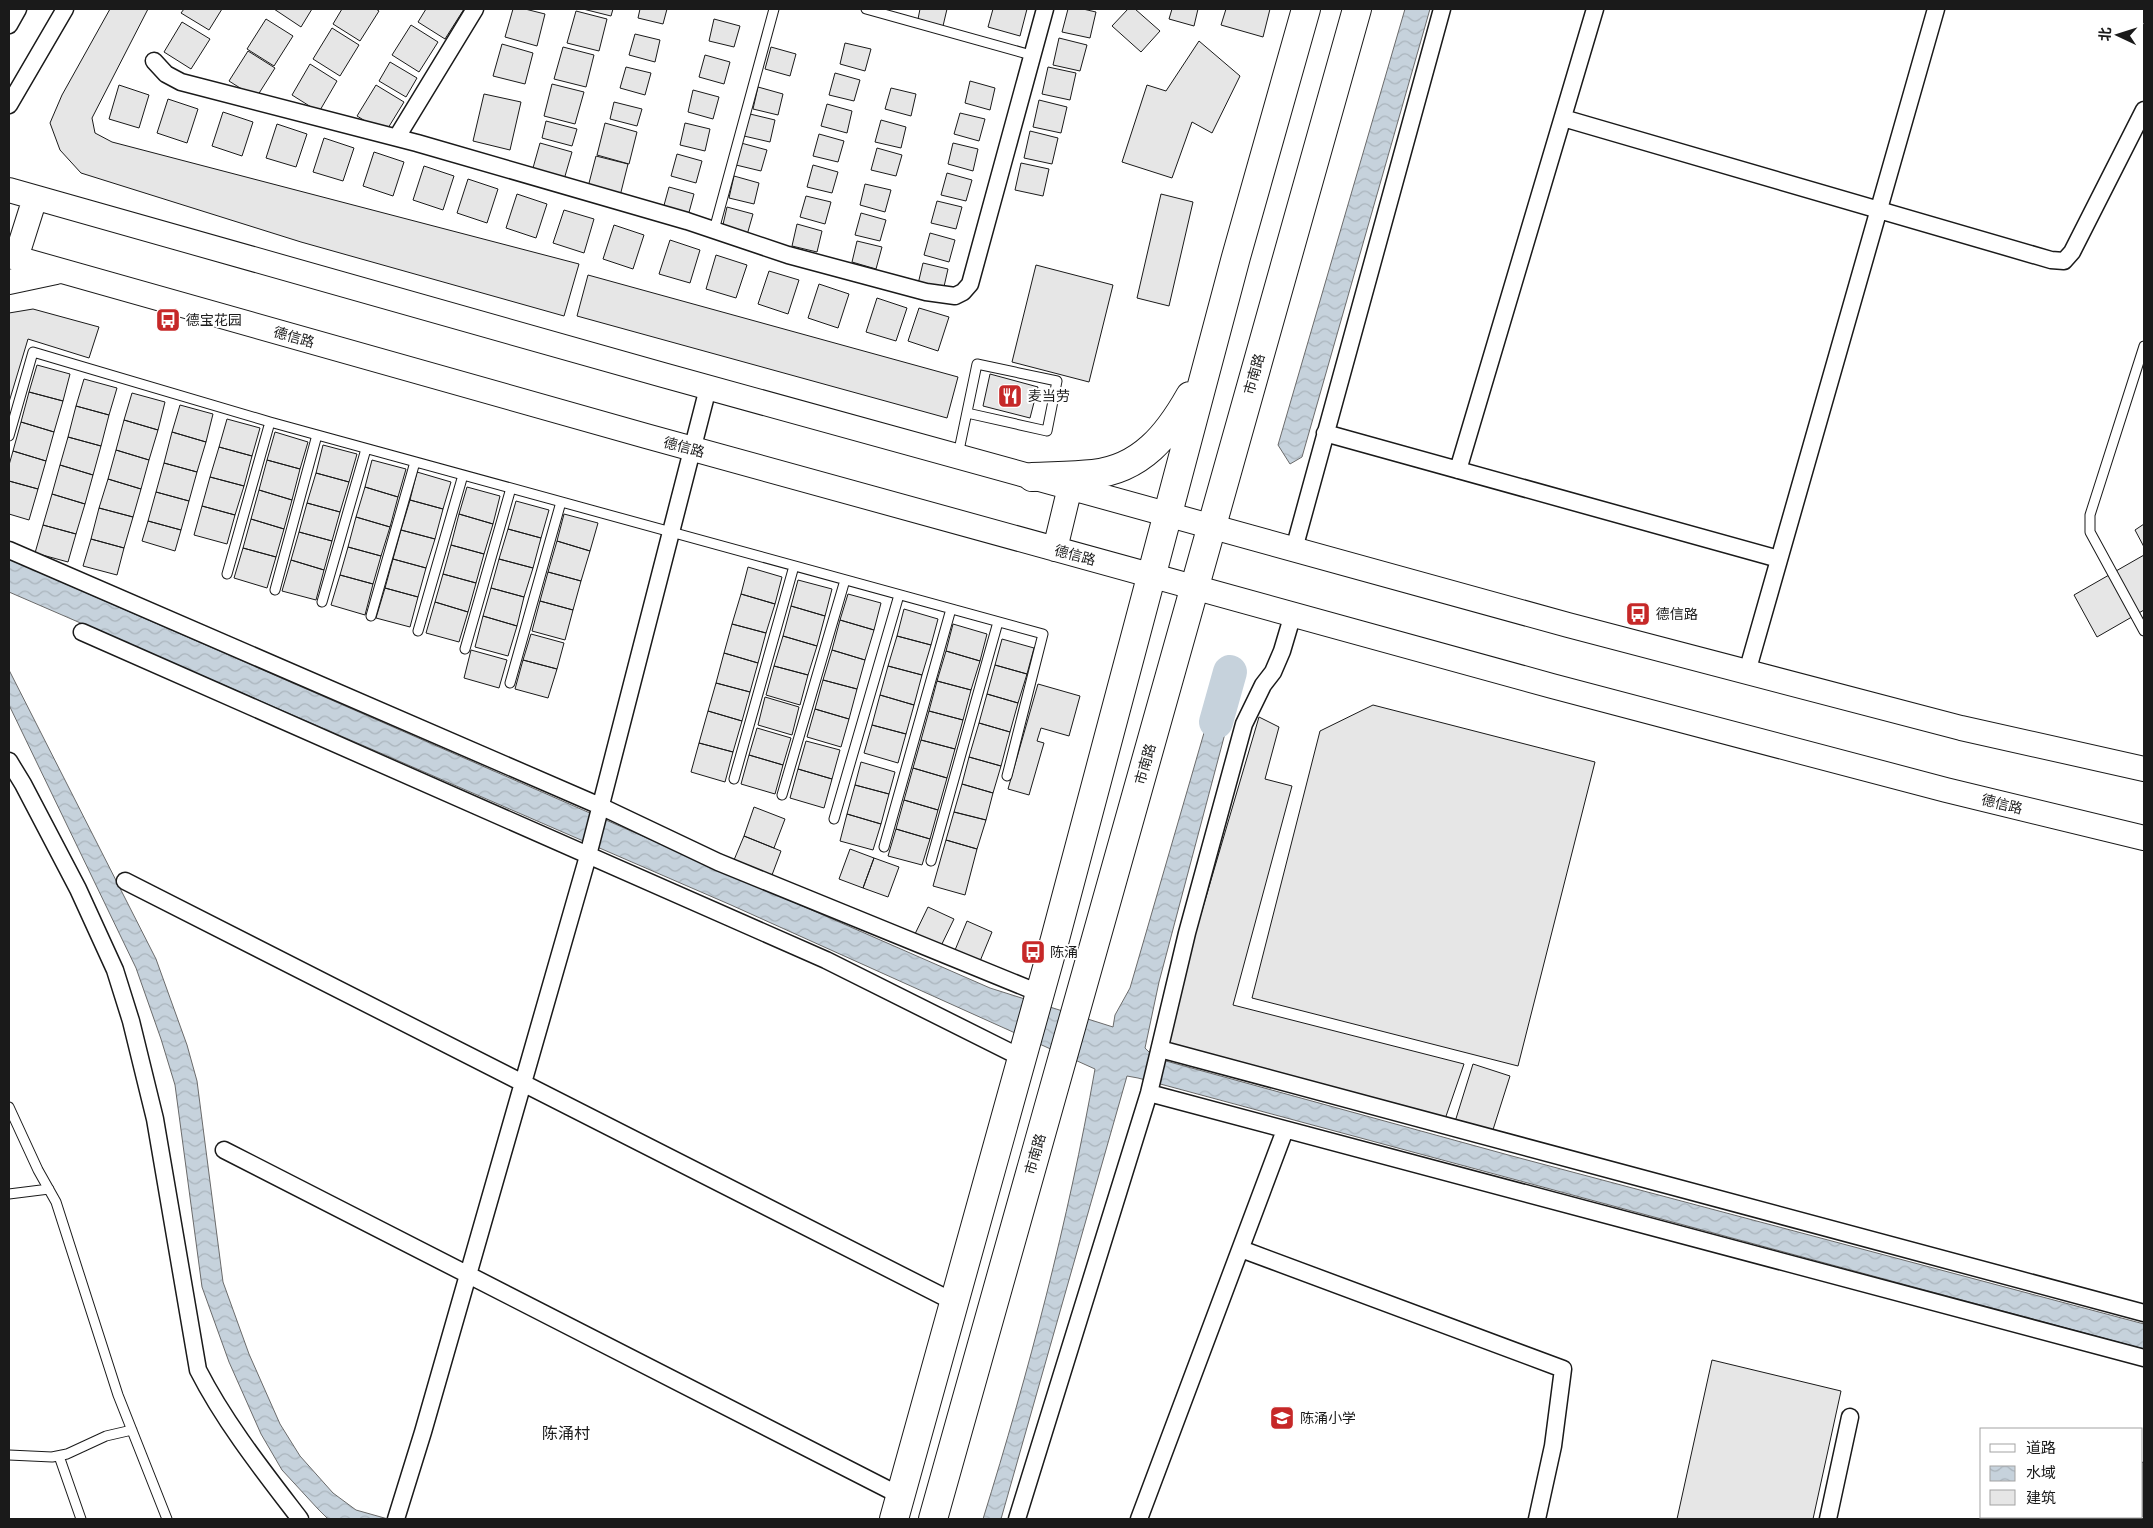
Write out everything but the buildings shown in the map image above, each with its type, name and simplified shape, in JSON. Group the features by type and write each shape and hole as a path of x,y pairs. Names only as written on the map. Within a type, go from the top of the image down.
{"highway":[{"path":"898,1508 1039,996 1238,247 1306,9"},
{"name":"市南路","path":"932,1519 1077,1010 1357,9"},
{"path":"1032,477 1095,474 1133,462 1157,443 1176,423 1207,367"}],"main road":[{"path":"9,190 708,388 1747,672 1961,728 2144,769"},
{"path":"12,257 35,198"},
{"name":"德信路","path":"12,257 693,449 1552,686 1806,754 2144,838"},
{"path":"9,282 60,271"},
{"path":"1055,549 1070,487"}],"street":[{"path":"9,25 18,9"},
{"path":"9,105 65,9"},
{"path":"396,137 475,9"},
{"path":"154,61 166,74 181,82 396,137 714,230 788,255 926,292 955,296 963,292 970,284 1031,54 1045,9"},
{"path":"1294,549 1442,9"},
{"path":"1458,470 1595,9"},
{"path":"1747,672 1936,9"},
{"path":"1563,118 2051,260 2064,261 2072,252 2144,110"},
{"path":"398,1515 589,851 708,388"},
{"path":"1325,433 1779,559"},
{"path":"9,550 718,862 1039,996"},
{"path":"1017,1519 1150,1088 1187,933 1244,724 1263,685 1273,672 1282,651 1293,614"},
{"path":"82,632 589,851 826,960 1023,1054"},
{"path":"9,761 78,889 115,970 129,1013 155,1119 198,1370 259,1466 300,1519"},
{"path":"125,881 954,1302"},
{"path":"1159,1053 2144,1313"},
{"path":"1150,1088 1285,1130 2144,1358"},
{"path":"1139,1519 1285,1130"},
{"path":"224,1150 468,1275 898,1508"},
{"path":"1241,1249 1563,1369 1553,1446 1537,1519"},
{"path":"1828,1519 1850,1417"}],"lane":[{"path":"714,230 774,9"},
{"path":"866,9 1031,54"},
{"path":"2144,346 2090,515 2090,532 2144,631"},
{"path":"9,436 33,352 270,422 1043,634 1007,776"},
{"path":"958,456 967,413 978,364 1057,380 1047,431 967,413"},
{"path":"227,574 270,422"},
{"path":"275,590 317,435"},
{"path":"322,602 366,448"},
{"path":"371,616 415,462"},
{"path":"418,631 463,475"},
{"path":"465,649 510,488"},
{"path":"510,683 561,502"},
{"path":"734,779 794,566"},
{"path":"782,796 844,580"},
{"path":"834,819 900,595"},
{"path":"884,847 951,609"},
{"path":"931,861 998,622"},
{"path":"9,1107 56,1202 118,1395 167,1519"},
{"path":"9,1194 49,1189"},
{"path":"9,1455 59,1456 68,1454 106,1436 132,1430"},
{"path":"59,1456 81,1519"}],"water":[{"path":"1405,9 1430,9 1302,457 1290,464 1278,445"},
{"path":"9,559 990,988 1113,1027 1115,1015 1130,988 1217,688 1229,677 1236,692 1159,982 1145,1048 1155,1058 1512,1156 2144,1324 2144,1349 1127,1076 1001,1519 983,1519 1032,1352 1060,1240 1095,1069 731,905 9,592"},
{"path":"9,670 156,959 187,1045 197,1081 223,1282 249,1354 280,1424 300,1456 333,1493 356,1510 388,1519 327,1518 282,1470 261,1434 229,1362 202,1287 175,1085 161,1039 136,968 9,705"}],"waterway":[{"path":"1216,722 1230,672"}],"place":[{"name":"德宝花园","path":"168,320"},
{"name":"麦当劳","path":"1010,396"},
{"name":"德信路","path":"1638,614"},
{"name":"陈涌","path":"1033,952"},
{"name":"陈涌小学","path":"1282,1418"}],"district":[{"name":"陈涌村","path":"566,1433"}]}
